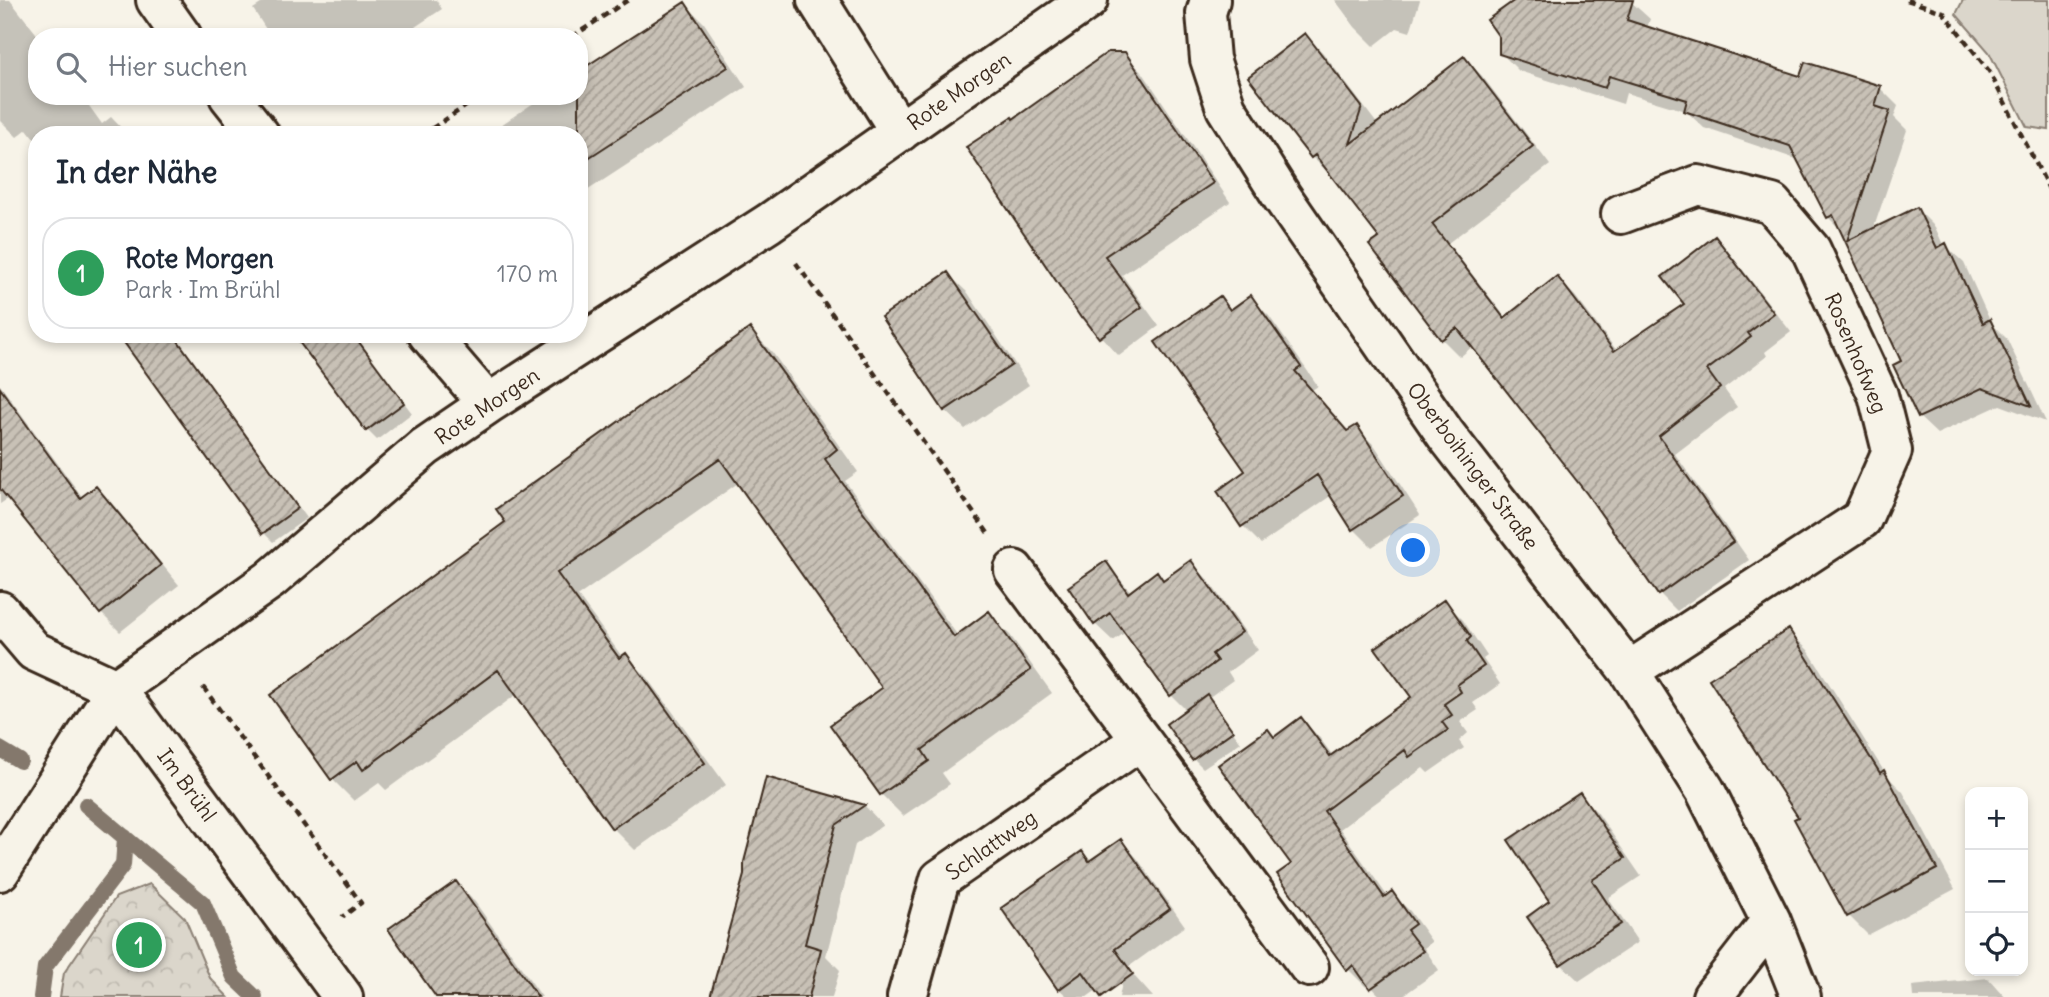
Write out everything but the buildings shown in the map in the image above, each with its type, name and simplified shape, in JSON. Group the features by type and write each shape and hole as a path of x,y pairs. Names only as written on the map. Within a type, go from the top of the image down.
{"street":[{"path":"156,0 176,28"},
{"path":"817,0 900,132"},
{"name":"Rote Morgen","path":"588,340 769,223 1088,0"},
{"name":"Oberboihinger Straße","path":"1210,0 1206,13 1210,59 1226,108 1282,197 1446,435 1629,671 1705,790 1771,921 1801,997"},
{"path":"236,105 253,126"},
{"name":"Rosenhofweg","path":"1621,214 1698,185 1772,204 1811,250 1878,395 1892,451 1862,519 1629,671"},
{"path":"436,343 488,404"},
{"name":"Rote Morgen","path":"0,871 116,689 270,580 425,447 583,343"},
{"path":"1014,570 1309,967"},
{"name":"Im Brühl","path":"0,611 34,651 116,689 343,997"},
{"name":"Schlattweg","path":"907,997 940,879 1141,740"},
{"path":"1712,997 1771,921"}],"path":[{"path":"586,28 628,0"},
{"path":"1907,0 1943,12 1989,71 2049,189"},
{"path":"436,126 467,105"},
{"path":"769,223 1014,570"},
{"path":"175,648 362,903 304,944"}],"green space":[{"path":"1963,0 2049,0 2049,130 2027,127 1989,52 1956,14"},
{"path":"150,884 185,918 210,978 228,997 60,997 64,973 116,897"}],"waterway":[{"path":"0,749 20,761"},
{"path":"86,805 203,903 234,977 255,997"},
{"path":"41,997 45,967 123,865 125,837"}],"place":[{"name":"Rote Morgen","path":"139,945"}]}
